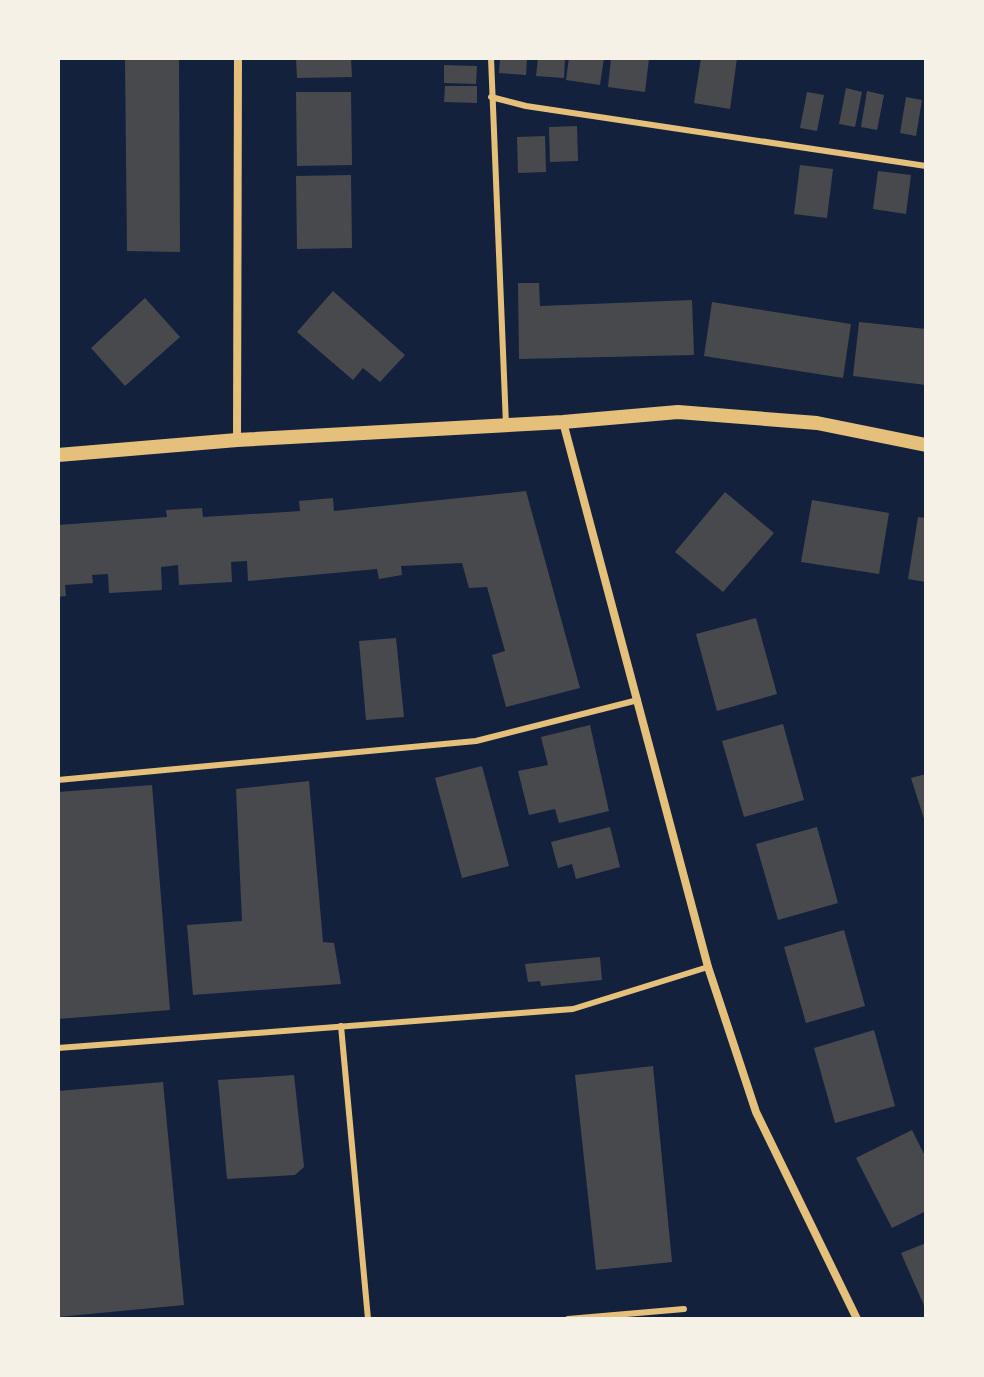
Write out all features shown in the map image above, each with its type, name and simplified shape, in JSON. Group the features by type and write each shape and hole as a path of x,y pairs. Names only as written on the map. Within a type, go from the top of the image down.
{"street":[{"path":"237,440 238,58"},
{"path":"58,455 237,440 563,422 678,412 817,423 926,445"},
{"path":"563,422 708,967 756,1112 857,1319"}],"lane":[{"path":"491,58 506,425"},
{"path":"491,97 526,106 926,166"},
{"path":"58,780 476,741 638,700"},
{"path":"58,1048 573,1009 708,967"},
{"path":"341,1026 368,1319"},
{"path":"568,1319 684,1309"}],"building":[{"path":"125,58 179,58 180,252 127,251"},
{"path":"296,58 351,58 352,77 297,78"},
{"path":"500,58 527,58 526,75 499,73"},
{"path":"538,58 565,58 564,78 536,76"},
{"path":"569,58 604,58 600,85 566,80"},
{"path":"611,58 649,58 645,92 608,87"},
{"path":"701,58 737,58 730,109 694,103"},
{"path":"444,65 477,66 476,84 444,83"},
{"path":"445,86 477,86 477,103 444,102"},
{"path":"846,88 862,92 855,127 839,124"},
{"path":"867,91 884,95 877,130 861,127"},
{"path":"296,92 351,92 352,165 297,166"},
{"path":"807,92 824,95 817,131 800,128"},
{"path":"906,97 922,100 916,136 900,133"},
{"path":"577,126 578,161 550,162 549,127"},
{"path":"545,136 546,172 518,173 517,137"},
{"path":"800,165 833,169 827,218 794,214"},
{"path":"878,171 911,175 906,214 873,209"},
{"path":"351,175 352,248 297,249 296,176"},
{"path":"518,283 539,283 540,306 692,300 694,355 519,359"},
{"path":"333,291 405,355 380,382 363,368 353,380 297,332"},
{"path":"145,298 180,337 125,386 91,348"},
{"path":"712,302 851,324 843,378 704,356"},
{"path":"859,322 926,329 926,385 853,376"},
{"path":"526,491 580,688 506,707 492,655 505,651 487,587 469,588 462,563 401,566 402,575 379,579 377,569 248,581 247,561 231,562 232,582 179,585 178,565 161,567 162,590 109,593 108,574 92,575 93,583 65,585 66,596 58,597 58,525 167,517 166,510 202,508 203,517 300,511 299,501 333,498 334,511"},
{"path":"725,492 774,533 723,592 675,552"},
{"path":"812,500 889,513 879,574 801,562"},
{"path":"918,517 926,518 926,582 908,579"},
{"path":"756,618 777,694 717,711 696,634"},
{"path":"396,638 404,717 366,720 359,641"},
{"path":"783,724 804,800 744,817 722,741"},
{"path":"590,725 609,811 559,823 555,809 529,815 518,771 548,765 541,737"},
{"path":"482,766 509,866 462,878 435,778"},
{"path":"926,774 926,822 925,822 911,778"},
{"path":"309,781 323,942 334,943 341,984 193,995 187,925 242,921 236,789"},
{"path":"152,785 170,1010 58,1019 58,792"},
{"path":"610,827 620,867 576,879 572,864 558,868 551,842"},
{"path":"817,827 838,903 778,920 756,844"},
{"path":"844,930 865,1006 806,1023 784,947"},
{"path":"600,957 602,980 541,986 540,981 528,982 525,964"},
{"path":"874,1030 895,1106 835,1123 814,1048"},
{"path":"653,1066 672,1262 596,1270 575,1075"},
{"path":"294,1075 304,1167 295,1175 227,1179 218,1080"},
{"path":"163,1082 184,1305 58,1317 58,1091"},
{"path":"912,1130 926,1158 926,1211 892,1228 856,1158"},
{"path":"926,1243 926,1310 901,1253"}]}
